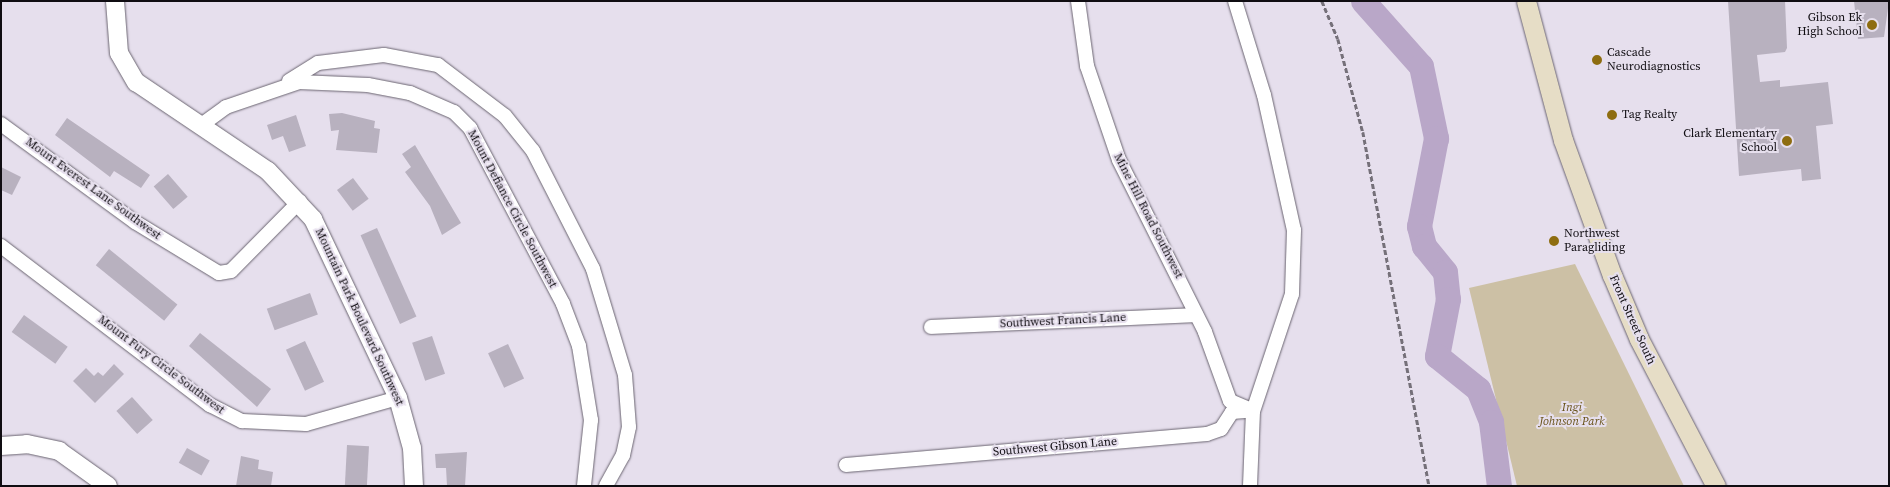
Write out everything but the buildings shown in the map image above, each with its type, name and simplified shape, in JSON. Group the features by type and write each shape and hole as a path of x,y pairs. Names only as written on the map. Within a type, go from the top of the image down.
{"main road":[{"name":"Front Street South","path":"1526,1 1564,140 1608,267 1639,339 1716,486"}],"street":[{"name":"Mountain Park Boulevard Southwest","path":"115,1 115,33 127,70 157,99 268,171 300,202 328,244 398,398 412,448 414,486"},
{"name":"Mine Hill Road Southwest","path":"1078,1 1087,66 1105,126 1196,315 1230,401 1254,411"},
{"path":"1235,1 1266,104 1294,230 1292,294 1254,411 1250,486"},
{"path":"282,85 318,63 384,55 438,65 505,116 533,151 593,269 625,375 630,427 623,455 606,486"},
{"name":"Mount Defiance Circle Southwest","path":"200,126 226,107 282,85 321,82 410,92 435,100 470,128 563,304 580,346 591,420 584,486"},
{"name":"Mount Everest Lane Southwest","path":"1,124 136,222 218,273 231,271 300,202"},
{"name":"Mount Fury Circle Southwest","path":"1,246 210,404 242,421 306,424 398,398"},
{"name":"Southwest Francis Lane","path":"931,327 1196,315"},
{"name":"Southwest Gibson Lane","path":"846,465 1207,434 1220,429 1232,412 1254,411"},
{"path":"1,446 27,444 58,451 108,486"}],"path":[{"path":"1322,1 1338,39 1363,132 1429,486"}],"green space":[{"name":"Ingi Johnson Park","path":"1575,264 1684,486 1517,486 1469,288"}],"waterway":[{"path":"1363,1 1421,66 1436,138 1419,226 1424,246 1445,272 1448,299 1437,356 1478,389 1491,422 1499,486"}],"place":[{"name":"Gibson Ek High School","path":"1872,25"},
{"name":"Cascade Neurodiagnostics","path":"1597,60"},
{"name":"Tag Realty","path":"1612,115"},
{"name":"Clark Elementary School","path":"1787,141"},
{"name":"Northwest Paragliding","path":"1554,241"}]}
